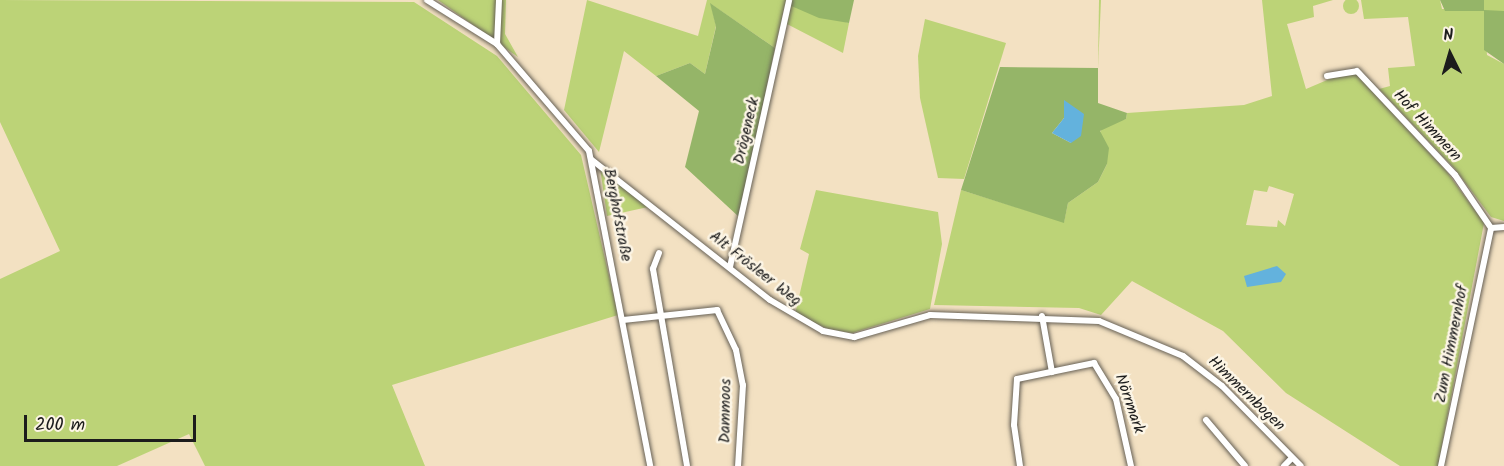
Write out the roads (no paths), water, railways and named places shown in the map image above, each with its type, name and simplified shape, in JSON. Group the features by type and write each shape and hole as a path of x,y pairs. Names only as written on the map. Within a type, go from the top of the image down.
{"street":[{"name":"Berghofstraße","path":"427,0 497,44 592,160 650,466"},
{"path":"497,44 499,0"},
{"name":"Drögeneck","path":"730,267 789,0"},
{"name":"Hof Himmern","path":"1327,76 1357,71 1455,175 1491,228"},
{"name":"Alt Frösleer Weg","path":"592,160 798,319 838,335 867,335 930,315 1083,317 1136,333"},
{"path":"1491,228 1504,227"},
{"name":"Zum Himmernhof","path":"1442,466 1491,228"},
{"path":"658,253 653,269 687,466"},
{"name":"Dammoos","path":"623,320 661,314 717,310 736,350 743,385 738,466"},
{"path":"1042,316 1052,372"},
{"name":"Himmernbogen","path":"1136,333 1206,372 1301,466"},
{"name":"Nörrmark","path":"1020,466 1016,381 1052,372 1100,366 1123,419 1131,466"},
{"path":"1206,420 1245,466"},
{"path":"1284,466 1292,458"}],"water":[{"path":"1064,100 1084,114 1081,136 1071,143 1052,133 1064,118"},
{"path":"1277,266 1286,274 1281,282 1247,287 1244,276"}]}
